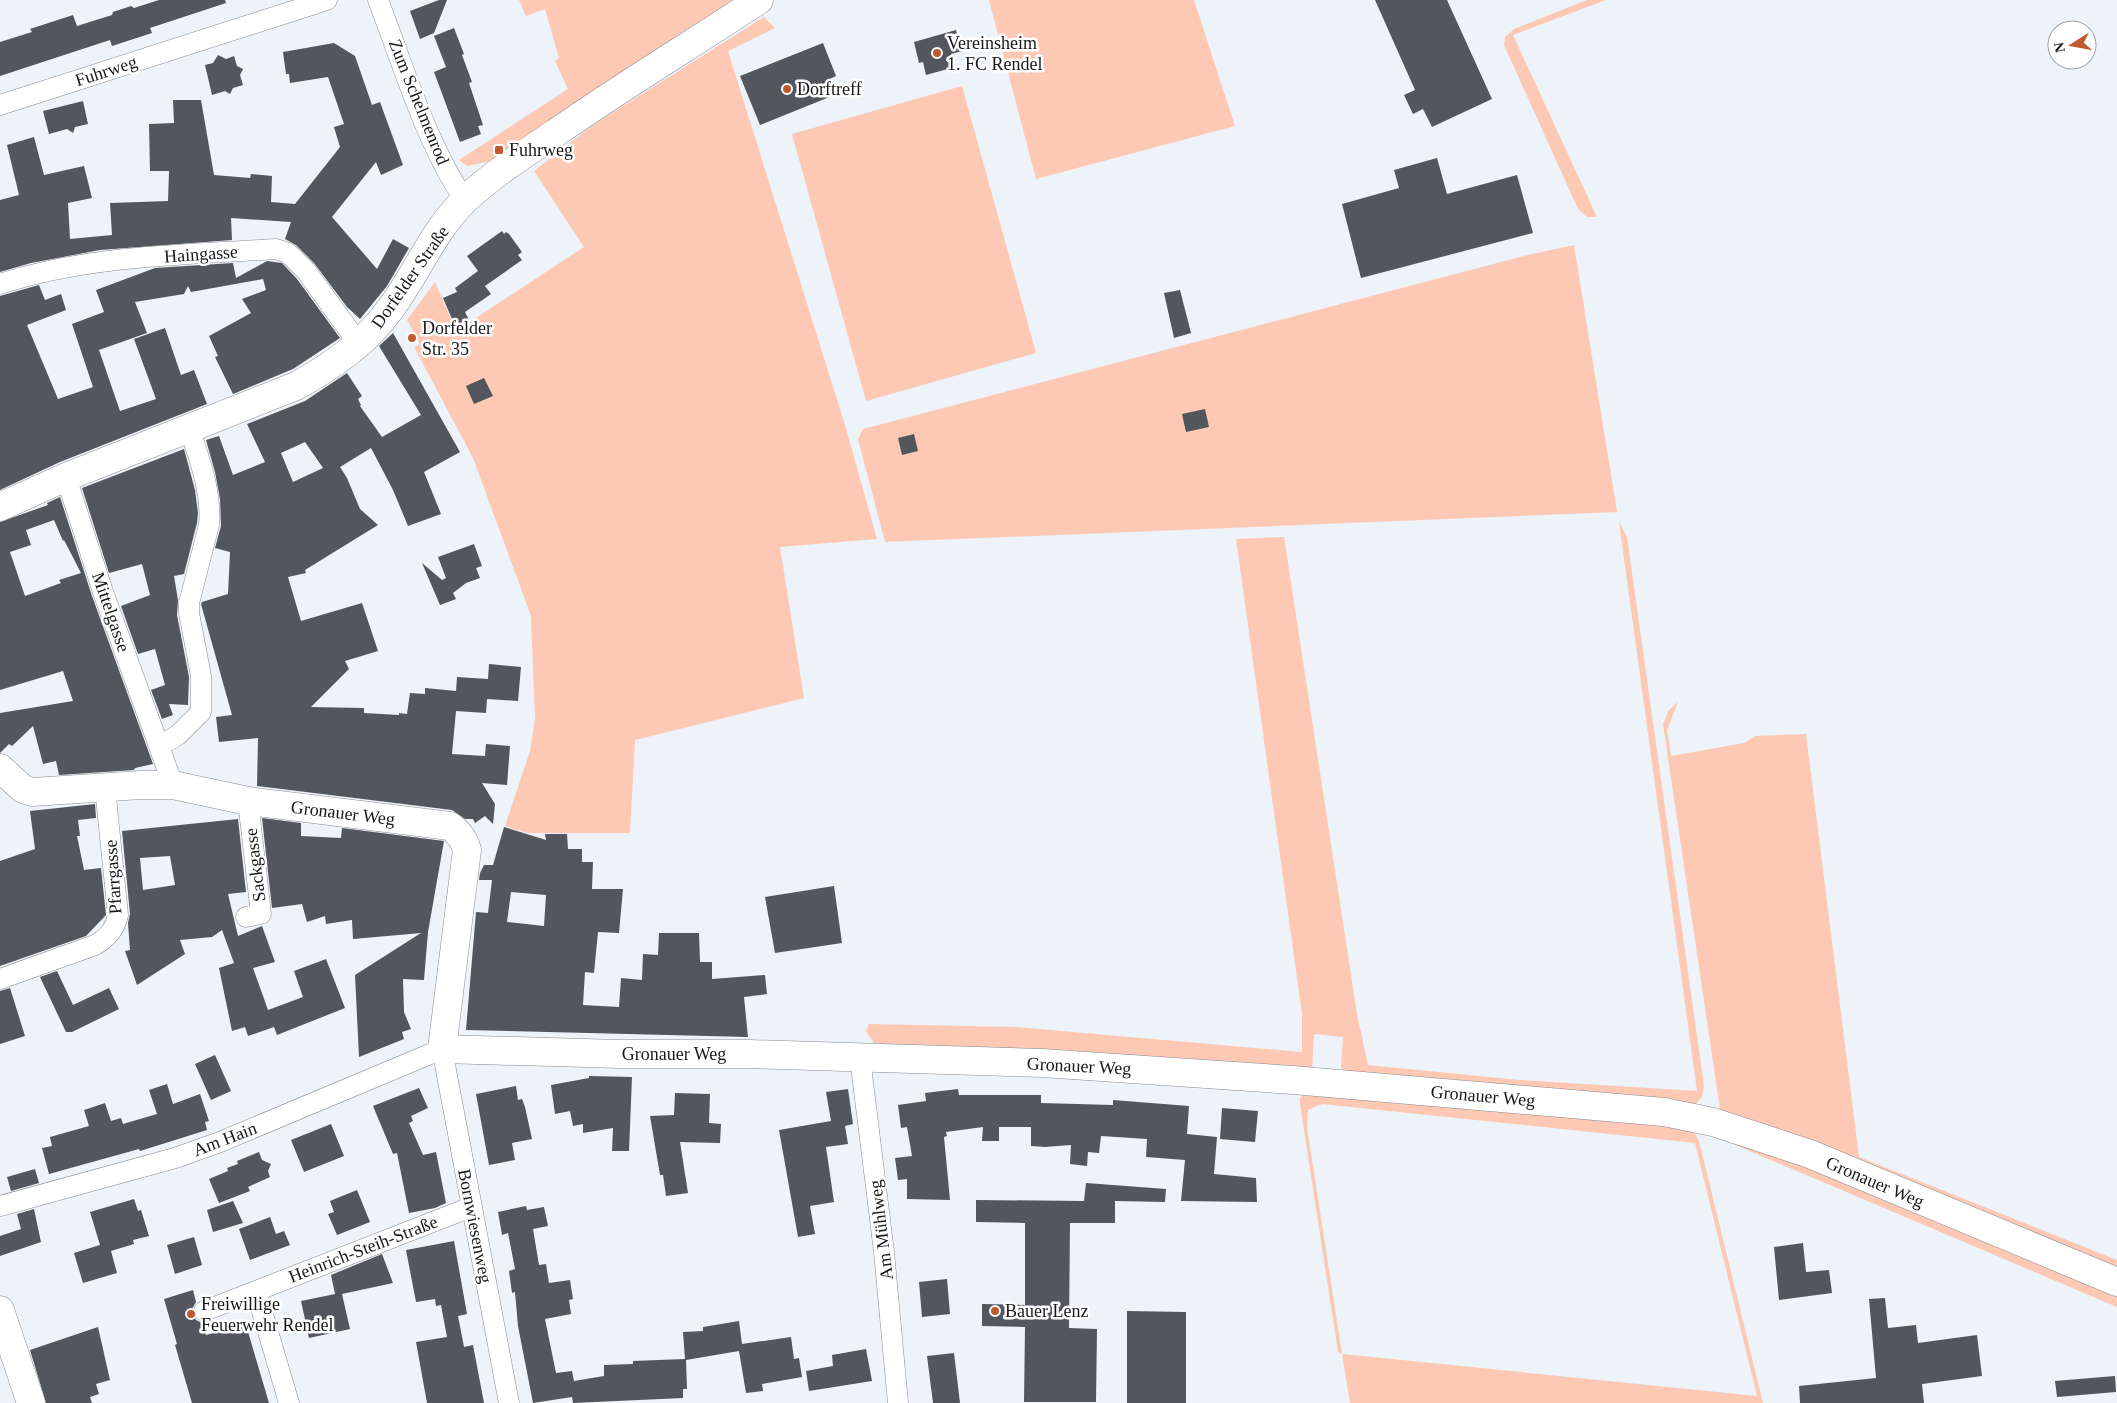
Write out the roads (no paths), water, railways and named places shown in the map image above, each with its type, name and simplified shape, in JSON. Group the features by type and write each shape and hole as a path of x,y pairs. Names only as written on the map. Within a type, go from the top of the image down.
{"street":[{"name":"Fuhrweg","path":"0,105 327,0"},
{"name":"Zum Schelmenrod","path":"378,0 429,133 445,168 465,200"},
{"name":"Dorfelder Straße","path":"0,507 66,477 296,386 324,370 359,344 390,310 443,228 465,200 522,155 759,0"},
{"name":"Haingasse","path":"0,284 95,264 145,258 276,249 288,253 302,266 359,344"},
{"path":"159,746 178,735 201,712 201,676 190,619 189,602 209,525 210,512 206,481 189,427"},
{"name":"Mittelgasse","path":"66,477 103,592 173,785"},
{"name":"Gronauer Weg","path":"0,768 22,789 32,792 141,784 173,785 248,801 450,826 460,834 467,850 442,1049 1042,1063 1294,1080 1664,1112 1713,1122 1810,1154 2117,1282"},
{"name":"Pfarrgasse","path":"0,979 95,945 102,941 116,926 118,915 105,788"},
{"name":"Sackgasse","path":"246,917 261,914 248,801"},
{"name":"Am Hain","path":"0,1206 174,1158 220,1142 442,1049"},
{"name":"Bornwiesenweg","path":"442,1049 509,1403"},
{"name":"Am Mühlweg","path":"860,1058 884,1252 898,1403"},
{"name":"Heinrich-Steih-Straße","path":"204,1311 471,1207"},
{"path":"256,1291 289,1403"},
{"path":"0,1310 31,1403"}],"place":[{"name":"Vereinsheim 1. FC Rendel","path":"937,53"},
{"name":"Dorftreff","path":"787,89"},
{"name":"Fuhrweg","path":"499,150"},
{"name":"Dorfelder Str. 35","path":"412,338"},
{"name":"Bauer Lenz","path":"995,1311"},
{"name":"Freiwillige Feuerwehr Rendel","path":"191,1314"}]}
